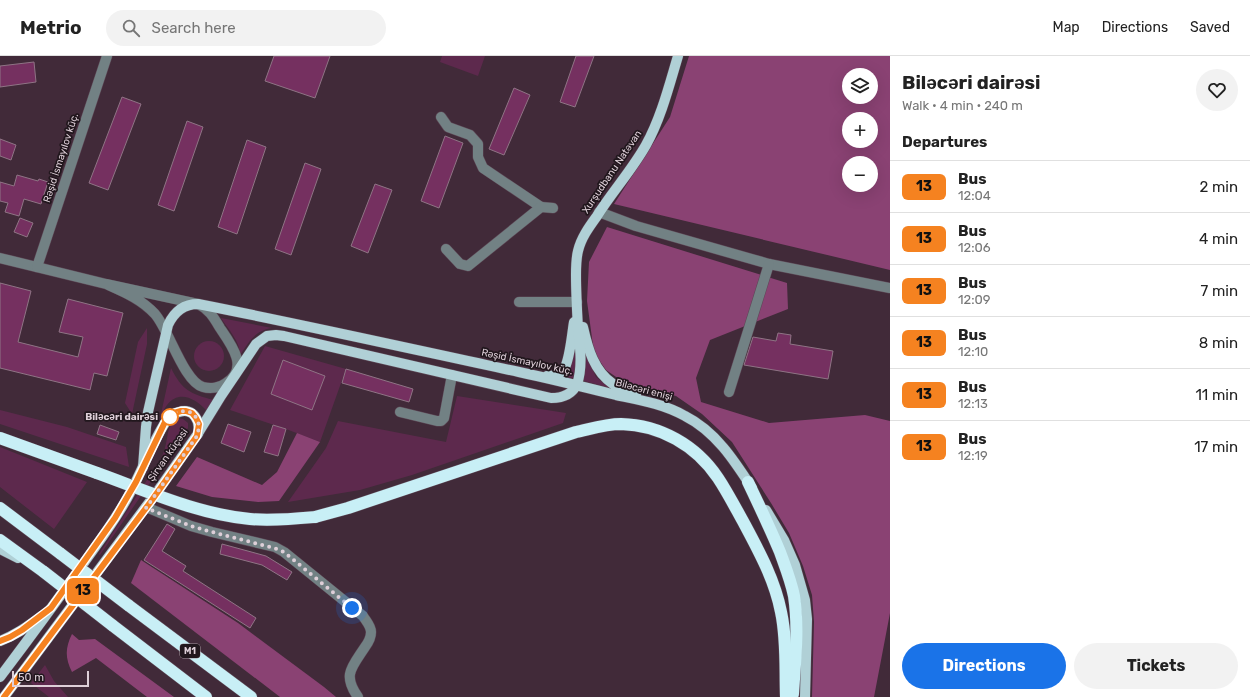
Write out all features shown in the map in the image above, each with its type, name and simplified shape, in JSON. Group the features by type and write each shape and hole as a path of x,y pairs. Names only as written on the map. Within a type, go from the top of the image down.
{"highway":[{"path":"0,438 181,504 232,517 287,520 315,517 348,508 576,432 600,426 620,424 657,430 676,438 693,450 718,477 762,558 774,585 781,612 785,638 786,697"},
{"path":"748,482 770,529 790,579 794,594 797,642 792,697"},
{"name":"M1","path":"0,508 251,697"},
{"path":"0,540 44,572 206,697"}],"main road":[{"name":"Xurşudbanu Natəvan","path":"577,302 576,264 580,243 599,212 637,160 653,132 660,116 678,56"},
{"path":"542,377 555,376 564,369 567,362 577,302"},
{"path":"576,384 580,366 577,302"},
{"path":"577,302 588,347 601,374 614,384 656,404"},
{"path":"166,332 171,319 177,311 185,306 198,304"},
{"name":"Rəşid İsmayılov küç.","path":"198,304 277,319 576,384 572,391 566,396 551,398 284,336"},
{"name":"Şirvan küçəsi","path":"0,677 115,518 131,492 143,467 148,412 166,332"},
{"name":"Şirvan küçəsi","path":"4,697 146,508 197,436 234,377 259,341 267,336 284,336"},
{"name":"Biləcəri enişi","path":"576,384 656,404 686,416 717,439 736,463 784,540 805,600 807,619 805,697"},
{"path":"143,467 165,422 174,413 186,411 192,413 199,424 197,436"},
{"path":"0,549 44,572"},
{"path":"0,641 22,630 51,608"}],"street":[{"name":"Rəşid İsmayılov küç.","path":"37,267 107,56"},
{"path":"441,117 448,127 470,135 478,144 478,157 483,168 541,207 553,208"},
{"path":"446,249 460,264 468,266 541,207"},
{"path":"599,212 636,226 769,264 890,288"},
{"path":"0,258 203,306 210,312 230,342 234,351 238,365 234,377 222,386 209,388 198,385 192,381 157,317 142,302 133,296 106,284"},
{"path":"728,392 769,264"},
{"path":"519,302 577,302"},
{"path":"400,412 441,421 444,418 452,375"},
{"path":"146,508 191,526 284,552 363,616 369,624 371,632 368,641 350,668 349,678 353,690 358,697"}],"shaded area":[{"path":"442,56 485,56 478,76 440,62"},
{"path":"689,56 890,56 890,270 614,204 670,117"},
{"path":"607,227 787,283 788,309 710,340 696,378 701,402 769,423 865,415 890,421 890,613 874,697 812,697 814,622 812,595 803,566 789,533 732,442 702,414 676,396 622,381 606,370 594,353 587,301 589,262"},
{"path":"221,318 272,328 266,329 253,337 240,355 236,340"},
{"path":"147,328 147,344 132,414 125,403 138,342"},
{"path":"576,332 576,367 573,378 565,377 571,368"},
{"path":"209,341 220,345 224,356 220,367 209,371 198,367 194,356 198,345"},
{"path":"265,346 346,369 320,442 230,410"},
{"path":"584,351 596,377 610,388 584,381"},
{"path":"171,368 179,381 188,390 199,396 214,400 206,410 192,399 187,397 177,397 166,407 159,423"},
{"path":"457,396 566,413 563,423 412,475 360,490 288,502 326,448 338,421 446,442"},
{"path":"0,410 67,427 126,447 129,467 0,424"},
{"path":"177,418 183,419 188,423 188,428 100,555 99,554 160,460 165,450 171,424"},
{"path":"297,433 320,442 279,501 258,502 212,497 176,486 197,457 262,485 277,472"},
{"path":"0,447 87,482 54,529 0,487"},
{"path":"141,560 238,623 336,697 280,697 131,583"},
{"path":"72,634 79,640 95,639 174,697 147,697 96,658 72,672 67,658 67,648"},
{"path":"45,665 54,681 68,697 49,697 31,683"}],"building":[{"path":"274,56 330,56 315,98 265,81"},
{"path":"576,56 594,56 575,107 560,102"},
{"path":"34,62 36,82 0,87 0,66"},
{"path":"514,88 530,95 504,155 489,149"},
{"path":"122,97 141,104 108,190 89,183"},
{"path":"187,121 203,127 174,211 158,205"},
{"path":"445,136 463,143 439,208 421,201"},
{"path":"0,139 16,145 11,160 0,156"},
{"path":"247,140 266,147 237,234 218,227"},
{"path":"305,163 321,169 291,255 275,249"},
{"path":"17,175 38,181 39,179 48,182 41,204 24,199 19,216 5,212 8,203 0,201 0,182 14,186"},
{"path":"375,184 392,190 368,253 351,246"},
{"path":"20,218 33,223 27,237 14,232"},
{"path":"0,283 31,291 18,342 78,357 83,337 59,332 68,299 123,313 107,376 94,373 90,390 0,368"},
{"path":"778,333 791,335 790,344 833,351 828,379 744,365 753,337 776,341"},
{"path":"283,360 325,376 312,410 271,394"},
{"path":"346,369 413,389 409,402 342,383"},
{"path":"228,424 251,432 244,452 221,443"},
{"path":"100,425 119,432 116,440 97,434"},
{"path":"273,425 286,429 278,456 264,452"},
{"path":"167,524 175,529 162,551 186,566 183,571 256,618 250,628 144,560"},
{"path":"222,544 266,556 292,572 287,580 262,565 220,554"}],"bus line":[{"name":"13","path":"0,641 22,630 51,608 123,506 165,422 174,413 186,411 192,413 199,424 197,436 152,500 4,697"}],"place":[{"name":"Biləcəri dairəsi","path":"170,417"}],"route":[{"path":"170,417 174,413 181,411 192,413 199,424 199,429 197,436 146,508 191,526 284,552 352,608"}]}
